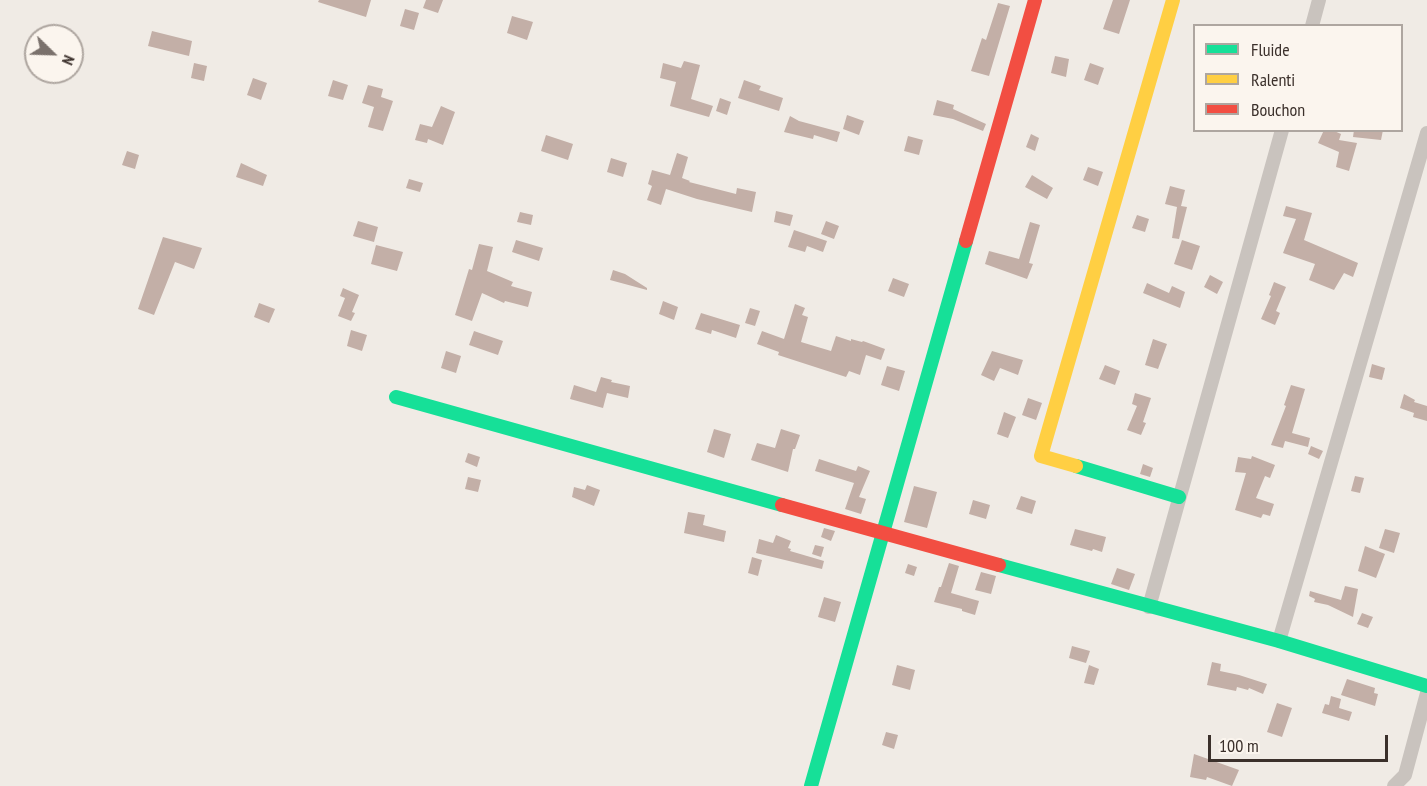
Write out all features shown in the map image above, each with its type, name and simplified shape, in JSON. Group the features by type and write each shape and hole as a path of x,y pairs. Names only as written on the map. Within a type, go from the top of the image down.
{"street":[{"path":"811,786 1035,0"},
{"path":"1173,0 1041,456 1179,497"},
{"path":"1313,24 1319,0"},
{"path":"1149,607 1281,132"},
{"path":"1279,641 1427,133"},
{"path":"396,397 1149,607 1279,641 1427,686"},
{"path":"1394,786 1405,775 1427,693"}],"building":[{"path":"319,0 371,0 366,17 318,2"},
{"path":"426,0 443,0 438,13 423,8"},
{"path":"1113,0 1130,0 1119,34 1103,29"},
{"path":"998,3 1010,6 989,76 971,71 982,38 986,40"},
{"path":"405,9 419,13 414,30 400,26"},
{"path":"512,16 533,22 527,40 507,33"},
{"path":"152,31 192,41 189,56 148,46"},
{"path":"1055,56 1069,59 1066,77 1051,73"},
{"path":"684,61 700,65 691,99 713,106 709,117 670,106 676,82 660,78 663,63 681,68"},
{"path":"194,63 207,66 204,81 191,78"},
{"path":"1090,63 1104,68 1098,85 1084,80"},
{"path":"253,78 267,83 261,100 247,95"},
{"path":"333,80 348,85 343,100 328,96"},
{"path":"744,80 761,86 759,90 783,98 779,111 738,98"},
{"path":"368,85 383,89 381,97 393,101 383,131 368,127 374,107 362,103"},
{"path":"720,98 731,102 727,115 716,111"},
{"path":"937,100 954,105 953,109 986,124 983,131 953,119 933,115"},
{"path":"441,106 455,112 443,145 428,139 427,143 415,140 420,124 432,127"},
{"path":"847,115 864,121 859,135 843,129"},
{"path":"790,116 799,121 840,132 837,142 814,135 813,139 784,132"},
{"path":"1323,132 1336,132 1341,134 1339,140 1357,143 1349,171 1336,167 1339,152 1318,143"},
{"path":"1354,132 1383,132 1381,140 1353,137"},
{"path":"1031,134 1039,138 1035,151 1026,147"},
{"path":"546,135 573,144 568,160 541,151"},
{"path":"908,136 923,140 919,155 904,151"},
{"path":"127,151 139,155 135,169 122,165"},
{"path":"677,153 688,157 682,178 689,182 736,194 737,188 756,192 752,212 666,189 661,205 647,200 652,186 648,184 652,170 670,175"},
{"path":"611,158 627,163 623,177 607,172"},
{"path":"241,163 267,175 263,186 236,177"},
{"path":"1088,167 1103,172 1098,186 1083,180"},
{"path":"1032,175 1053,188 1047,199 1025,187"},
{"path":"409,179 423,183 420,192 406,188"},
{"path":"1170,186 1185,190 1181,206 1187,207 1179,239 1172,238 1177,207 1165,204"},
{"path":"1286,206 1312,213 1304,240 1358,263 1353,277 1344,273 1334,290 1309,280 1315,264 1283,253 1296,219 1283,216"},
{"path":"776,211 793,215 790,226 774,222"},
{"path":"520,212 533,215 531,225 517,222"},
{"path":"1137,215 1149,219 1145,232 1132,228"},
{"path":"358,221 378,227 374,242 353,236"},
{"path":"826,221 839,226 834,239 821,234"},
{"path":"1030,222 1040,225 1029,263 1033,264 1027,279 985,264 989,251 1019,259"},
{"path":"794,230 827,241 823,252 807,246 805,252 788,247"},
{"path":"163,237 202,248 194,269 175,262 154,315 138,309"},
{"path":"516,240 543,248 539,261 512,252"},
{"path":"1182,240 1200,246 1192,270 1174,264"},
{"path":"479,244 493,247 487,271 513,282 511,286 532,292 528,307 505,301 504,303 482,293 472,321 455,315"},
{"path":"376,245 403,252 397,271 371,264"},
{"path":"613,270 625,274 647,290 610,280"},
{"path":"1210,275 1223,282 1217,294 1204,287"},
{"path":"893,278 909,284 904,297 888,291"},
{"path":"1274,282 1286,287 1276,311 1280,313 1275,325 1261,319 1271,296 1269,295"},
{"path":"1147,283 1169,293 1172,286 1185,292 1180,308 1143,293"},
{"path":"343,288 359,295 351,321 338,316 345,298 340,296"},
{"path":"663,301 678,307 674,320 659,314"},
{"path":"259,303 275,309 269,323 254,317"},
{"path":"795,304 805,308 802,315 808,317 801,342 831,351 836,336 851,341 851,339 863,341 885,349 881,360 866,355 860,375 849,371 846,377 778,355 779,352 757,344 762,331 784,339"},
{"path":"750,308 760,311 755,326 745,323"},
{"path":"701,313 740,325 736,338 712,330 711,334 695,329"},
{"path":"351,330 367,335 362,351 347,346"},
{"path":"474,331 503,341 498,355 469,345"},
{"path":"1153,339 1167,344 1158,369 1145,365"},
{"path":"446,351 461,356 456,373 441,368"},
{"path":"992,351 1023,360 1018,375 1000,368 994,381 981,375"},
{"path":"1372,364 1385,368 1382,380 1369,377"},
{"path":"1105,365 1120,371 1115,385 1099,379"},
{"path":"887,366 905,371 899,391 881,385"},
{"path":"601,377 612,380 611,382 630,386 628,398 607,393 603,408 570,399 574,385 596,392"},
{"path":"1291,385 1305,389 1292,433 1310,438 1308,447 1285,441 1283,448 1271,445 1286,406 1284,405"},
{"path":"1135,393 1151,398 1141,435 1127,430 1137,406 1132,404"},
{"path":"1404,394 1415,400 1414,402 1427,406 1427,421 1413,417 1414,413 1400,408"},
{"path":"1028,398 1042,403 1036,420 1022,415"},
{"path":"1004,412 1016,417 1008,438 997,434"},
{"path":"714,429 731,434 724,458 707,452"},
{"path":"781,429 800,435 793,449 788,472 751,460 757,443 775,448"},
{"path":"1311,446 1323,451 1319,459 1308,454"},
{"path":"468,453 480,457 477,467 465,462"},
{"path":"1252,456 1275,465 1270,478 1265,476 1256,498 1274,504 1270,516 1263,514 1261,518 1235,510 1246,473 1235,472 1238,457 1251,459"},
{"path":"819,459 856,471 858,466 870,471 859,497 866,499 861,514 845,509 854,483 815,471"},
{"path":"1143,464 1153,468 1150,477 1140,474"},
{"path":"1355,476 1364,478 1360,493 1351,491"},
{"path":"468,477 481,480 478,492 465,489"},
{"path":"587,485 600,490 594,506 572,497 574,487 585,490"},
{"path":"914,486 937,492 927,528 904,522"},
{"path":"1021,496 1036,501 1032,514 1016,509"},
{"path":"973,500 990,505 986,519 969,514"},
{"path":"688,512 705,515 703,525 726,531 724,542 684,533"},
{"path":"824,528 835,531 831,541 821,537"},
{"path":"1075,529 1106,537 1102,552 1070,545"},
{"path":"1385,529 1400,533 1394,553 1379,548"},
{"path":"776,535 791,541 788,548 791,549 790,551 824,561 822,569 756,553 759,539 773,543"},
{"path":"815,545 824,547 821,557 812,554"},
{"path":"1365,546 1385,554 1376,578 1358,571"},
{"path":"752,557 762,560 758,576 748,573"},
{"path":"949,563 959,566 951,593 979,601 975,615 934,602"},
{"path":"908,564 917,567 914,576 905,573"},
{"path":"1117,568 1135,574 1129,590 1111,584"},
{"path":"981,572 996,576 991,594 975,590"},
{"path":"1345,586 1358,589 1353,617 1328,605 1314,602 1315,599 1309,596 1310,591 1341,600"},
{"path":"824,597 841,602 835,622 818,617"},
{"path":"1362,613 1373,617 1368,628 1357,624"},
{"path":"1072,646 1090,651 1086,663 1069,658"},
{"path":"1212,662 1221,664 1220,671 1267,684 1263,694 1249,688 1248,690 1237,687 1236,691 1207,685"},
{"path":"897,665 915,670 910,690 892,685"},
{"path":"1089,665 1099,669 1094,685 1084,683"},
{"path":"1347,679 1375,688 1374,693 1378,694 1375,706 1341,695"},
{"path":"1331,696 1341,699 1339,708 1352,712 1349,721 1322,713 1325,704 1329,705"},
{"path":"1277,703 1292,708 1282,737 1267,732"},
{"path":"886,732 898,735 894,749 882,745"},
{"path":"1194,754 1239,770 1232,786 1207,777 1206,780 1190,777"}],"traffic: fast":[{"path":"811,786 966,241"},
{"path":"396,397 782,505"},
{"path":"1076,466 1179,497"},
{"path":"999,565 1279,641 1427,686"}],"traffic: slow":[{"path":"1076,466 1041,456 1173,0"}],"traffic: jam":[{"path":"966,241 1035,0"},
{"path":"782,505 999,565"}]}
